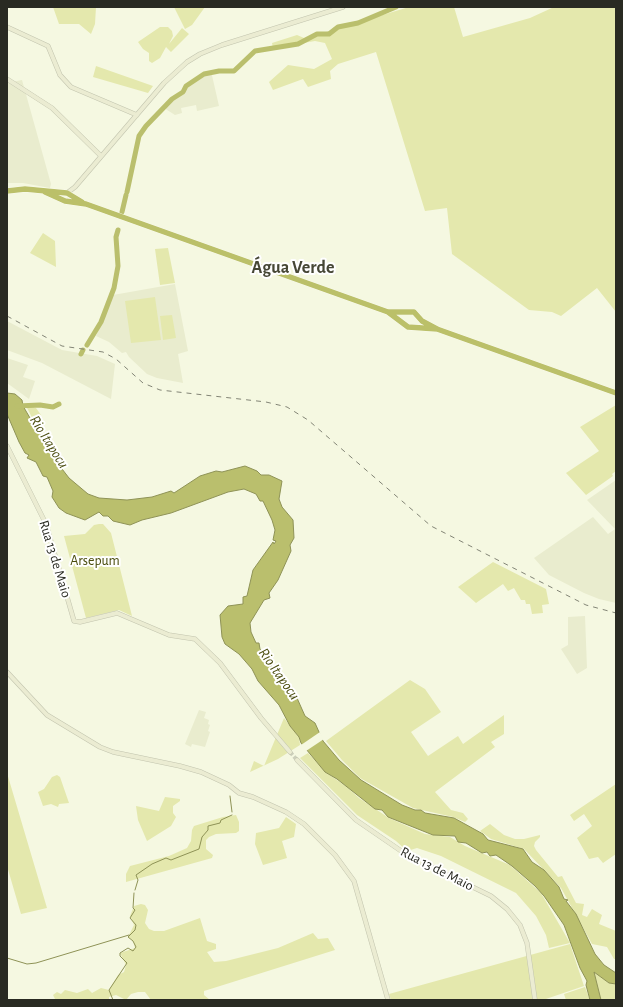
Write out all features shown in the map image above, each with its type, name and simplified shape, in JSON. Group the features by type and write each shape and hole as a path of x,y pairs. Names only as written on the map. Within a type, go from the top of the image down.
{"highway":[{"path":"7,191 25,190 69,196 84,203 389,312 409,328 437,329"},
{"path":"45,192 60,201 69,196"},
{"path":"389,312 416,313 437,329 616,393"},
{"path":"404,324 404,316 408,312"},
{"path":"414,328 419,322 419,316"}],"main road":[{"path":"69,196 168,78 200,54 227,43 343,7"},
{"path":"7,27 48,46 60,75 69,85 137,115"},
{"path":"8,79 52,108 101,156"},
{"path":"126,110 130,116 130,123"},
{"name":"Rua 13 de Maio","path":"7,446 46,524 74,621 80,622 118,613 169,635 195,639 220,664 261,718 290,752"},
{"path":"7,672 47,715 100,747 113,752 188,768 228,785 242,794 253,796 296,818 312,832 346,868 356,889 388,1000"},
{"name":"Rua 13 de Maio","path":"297,760 356,820 407,855 491,896 510,912 520,925 527,943 534,1000"}],"shaded area":[{"path":"211,71 219,106 197,111 196,105 181,108 182,113 175,115 164,108 192,82"},
{"path":"22,80 51,184 50,188 23,183 8,183 7,180 7,83"},
{"path":"175,284 188,351 178,354 183,383 157,378 147,374 129,357 126,352 122,353 109,342 96,336 113,295"},
{"path":"7,321 62,350 97,356 115,364 111,399 42,363 7,350"},
{"path":"7,358 28,365 23,377 35,381 29,399 7,383"},
{"path":"7,393 15,394 22,400 23,406 37,430 51,447 56,458 58,459 61,457 65,463 59,465 69,478 88,494 99,498 127,500 152,497 171,491 174,493 200,476 216,471 222,472 245,466 257,471 261,475 269,475 282,481 279,499 282,507 293,520 294,538 290,545 291,551 278,580 269,593 270,598 264,600 250,623 251,632 256,643 259,643 260,649 264,653 265,660 270,663 276,673 297,698 305,716 315,723 323,741 339,760 361,780 402,805 415,810 421,810 425,813 454,818 483,834 488,840 523,849 532,862 544,870 559,887 564,899 568,900 566,901 576,914 595,954 604,965 616,973 616,984 609,983 594,972 601,1000 590,1000 586,985 587,981 580,968 564,925 544,896 535,886 512,866 496,855 490,856 487,852 482,853 466,843 458,842 455,836 433,835 388,817 382,810 375,809 337,779 325,772 301,743 299,737 290,726 279,705 258,681 252,669 239,654 225,644 222,637 220,615 228,606 243,604 243,597 247,596 253,570 273,542 274,544 276,541 273,540 275,530 272,520 263,501 260,501 256,494 244,489 228,492 171,513 142,520 130,525 113,521 108,516 103,516 99,512 85,520 66,513 59,508 52,497 53,491 47,477 43,476 36,462 27,458 29,455 25,453 19,442 7,414"},
{"path":"616,480 616,603 599,599 584,593 549,575 534,558 593,517 608,534 615,529 587,500"},
{"path":"585,616 587,668 577,674 561,649 568,645 568,617"},
{"path":"199,710 206,712 204,718 209,720 208,724 210,725 208,731 210,732 205,747 192,744 191,747 185,744"}],"green space":[{"path":"53,7 96,7 95,24 91,34 79,24 59,24"},
{"path":"174,7 205,7 192,25 185,29"},
{"path":"409,7 454,7 463,37 530,18 554,7 616,8 616,312 597,288 561,316 552,312 529,310 452,254 447,208 425,211 376,52 338,64 330,71 331,79 308,87 303,79 273,90 269,82 288,65 314,69 332,59 325,43 315,41 273,48 272,43 297,35 304,38"},
{"path":"160,27 168,27 172,31 173,36 169,44 182,28 189,34 171,52 166,47 160,58 152,63 149,61 149,53 143,49 138,42"},
{"path":"96,66 153,86 148,93 93,77"},
{"path":"43,233 55,241 56,267 30,253"},
{"path":"168,248 175,283 160,285 155,249"},
{"path":"155,297 161,340 131,343 125,301"},
{"path":"172,315 176,338 163,340 160,316"},
{"path":"29,405 36,408 41,415 36,418 52,444 51,445 39,431 26,406"},
{"path":"616,405 616,471 612,474 613,476 586,495 566,473 599,451 580,427"},
{"name":"Arsepum","path":"103,524 111,533 132,616 119,610 86,618 64,536 85,534 94,525"},
{"path":"493,562 546,589 549,604 542,605 543,613 532,614 530,604 526,604 525,600 521,600 514,588 508,591 503,584 476,603 458,587"},
{"path":"410,680 425,689 441,712 411,732 428,756 458,736 463,744 504,715 504,734 491,742 495,747 435,792 451,810 463,813 468,819 465,822 453,817 413,808 360,778 326,741"},
{"path":"284,718 299,737 300,745 278,759 264,765"},
{"path":"308,753 327,773 347,787 359,798 389,818 425,834 450,837 465,846 510,865 541,893 570,943 549,948 546,935 536,916 516,893 441,856 417,848 407,851 396,841 357,815 300,758"},
{"path":"254,761 263,766 250,772"},
{"path":"7,773 47,908 21,914 7,866"},
{"path":"57,775 60,777 69,803 59,804 58,807 51,804 43,806 38,792 44,789 52,777"},
{"path":"616,784 616,854 603,863 598,857 589,859 577,838 592,826 584,814 574,821 570,815"},
{"path":"165,797 180,799 180,801 173,806 173,813 176,817 171,826 147,841 138,820 136,806 159,811"},
{"path":"236,815 239,822 239,831 236,833 216,834 206,840 206,849 213,855 212,858 126,882 126,874 130,866 169,856 187,848 191,841 194,826 223,817"},
{"path":"286,817 296,824 294,837 282,841 287,858 263,865 255,844 256,833 279,828"},
{"path":"490,824 504,835 515,839 524,839 540,835 535,842 534,846 536,850 558,877 562,876 576,903 584,904 582,915 587,917 592,909 602,915 599,924 616,931 616,959 614,959 607,947 592,944 561,888 524,849 491,839 480,831"},
{"path":"141,904 145,905 148,910 145,923 149,929 154,931 164,931 200,918 207,941 216,944 216,949 207,952 214,962 226,961 278,948 313,933 318,939 328,938 335,950 204,991 204,995 210,1000 151,1000 145,992 131,994 126,1000 116,995 109,997 109,1000 55,999 53,995 57,992 61,994 65,990 77,993 88,989 92,993 101,988 109,990 118,975 124,972 126,965 120,953 135,948 133,941 128,937 134,925 130,916 134,906"},
{"path":"570,944 584,986 543,1000 391,1000 389,994"},
{"path":"594,972 609,983 616,984 616,1000 601,1000"},
{"path":"585,987 590,1000 566,1000 564,994"}],"pier":[{"path":"320,732 324,739 306,751 301,745"}],"waterway":[{"path":"127,192 139,136 146,126 172,99 183,92 186,86 204,74 219,71 234,71 255,51 298,44 317,34 329,34 338,27 358,23 396,7"},
{"path":"122,212 126,195"},
{"path":"87,345 101,322 114,288 118,266 116,237 118,230"},
{"path":"81,354 83,350"},
{"name":"Rio Itapocu","path":"17,406 40,405 53,407 59,404"},
{"path":"230,796 232,812"},
{"path":"135,890 138,880 136,875 152,864 166,858 171,860 199,849 202,837 208,830 208,826 220,823 221,820 232,815"},
{"path":"113,1000 109,990 127,963 120,956 120,953 128,948 133,951 136,947 133,941 128,937 135,930 136,925 130,918 135,910 133,908 134,893"},
{"path":"7,958 27,964 36,963 129,935"}],"tunnel":[{"path":"290,752 297,760"}],"railway":[{"path":"7,316 62,346 103,352 116,359 143,383 160,390 266,402 287,407 308,420 431,526 586,605 616,613"}],"district":[{"name":"Água Verde","path":"293,268"}]}
